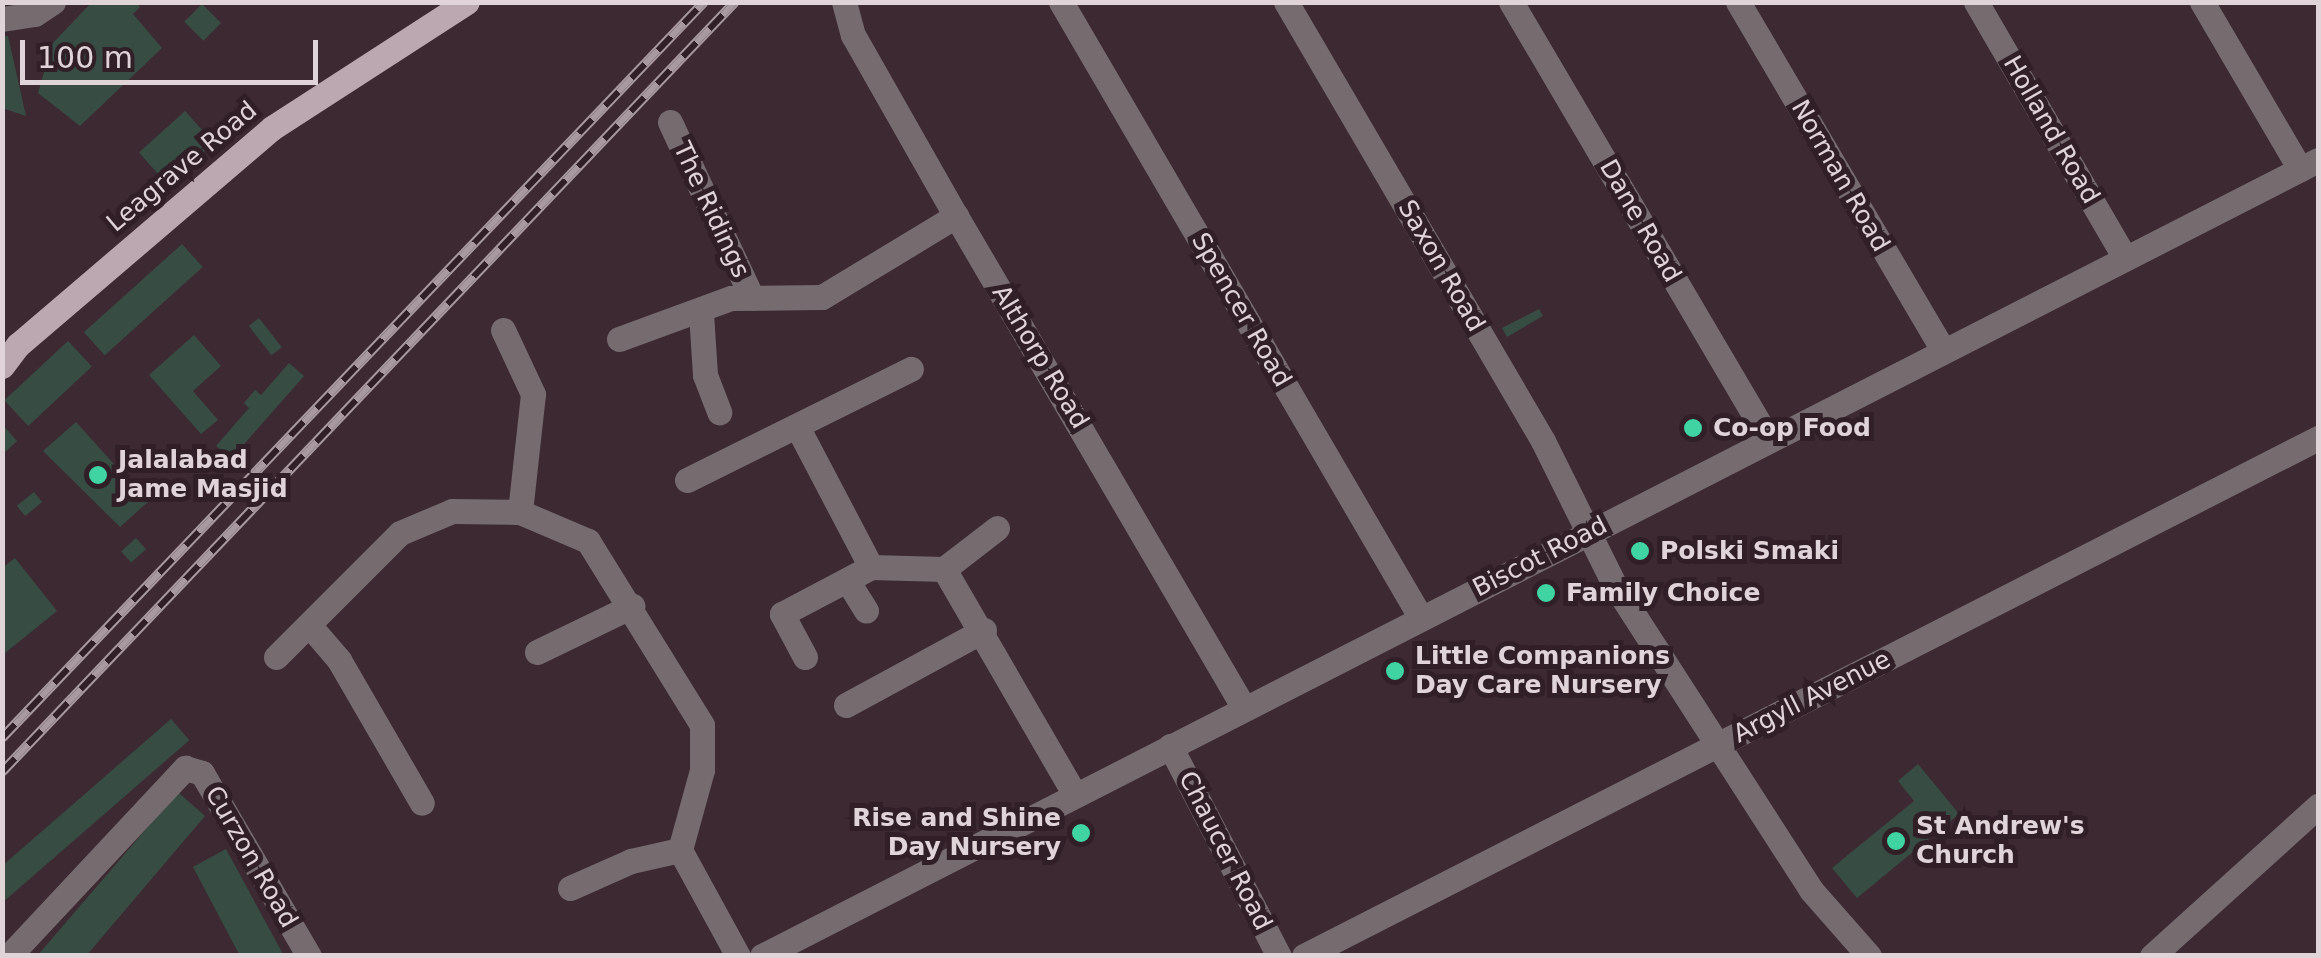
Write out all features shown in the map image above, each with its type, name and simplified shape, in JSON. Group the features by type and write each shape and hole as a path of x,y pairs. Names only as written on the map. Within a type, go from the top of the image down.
{"main road":[{"name":"Leagrave Road","path":"2,366 10,344 272,128 467,2"}],"street":[{"path":"2,20 34,14 53,2"},
{"name":"Althorp Road","path":"844,2 853,35 1244,708"},
{"name":"Spencer Road","path":"1061,2 1421,618"},
{"name":"Saxon Road","path":"1286,2 1593,531 1614,584 1714,747 1811,890 1870,956"},
{"name":"Dane Road","path":"1511,2 1768,440"},
{"name":"Norman Road","path":"1738,2 1943,350"},
{"name":"Holland Road","path":"1976,2 2125,258"},
{"path":"2202,2 2309,164"},
{"name":"The Ridings","path":"670,122 752,298"},
{"name":"Biscot Road","path":"762,956 2309,164"},
{"name":"The Ridings","path":"619,340 701,313 731,298 822,297 956,216"},
{"path":"701,313 705,375 719,412"},
{"path":"503,330 533,394 520,512"},
{"path":"687,480 799,430 911,369"},
{"path":"799,430 871,567"},
{"name":"Argyll Avenue","path":"1304,956 2318,438"},
{"path":"276,657 400,533 452,511 520,512 588,541 632,606 702,726 702,770 680,850 738,956"},
{"path":"805,657 782,614 871,567 944,568 996,528"},
{"path":"944,568 984,630 1074,795"},
{"path":"847,580 866,610"},
{"path":"537,652 632,606"},
{"path":"310,626 339,660 422,803"},
{"path":"846,705 984,630"},
{"name":"Chaucer Road","path":"1170,746 1279,956"},
{"name":"Curzon Road","path":"10,956 185,768 202,773 309,956"},
{"path":"2152,956 2318,806"},
{"path":"570,888 631,861 680,850"}],"building":[{"path":"92,2 135,2 140,7 133,14 162,48 80,126 38,93 52,44"},
{"path":"202,4 221,23 203,41 184,22"},
{"path":"2,36 8,36 26,116 2,108"},
{"path":"185,111 214,143 168,184 139,152"},
{"path":"182,244 203,267 105,355 84,332"},
{"path":"1539,309 1543,316 1507,337 1502,328"},
{"path":"259,318 282,347 272,355 249,326"},
{"path":"194,335 221,366 193,391 218,420 201,434 149,375"},
{"path":"68,341 92,367 28,426 4,400"},
{"path":"289,363 304,376 231,459 216,446 249,408 244,403 255,390 261,395"},
{"name":"Jalalabad Jame Masjid","path":"76,422 148,502 120,527 43,451"},
{"path":"2,424 17,441 2,455"},
{"path":"34,492 42,502 25,516 17,506"},
{"path":"136,538 146,549 131,563 121,551"},
{"path":"15,558 57,611 5,653 2,568"},
{"path":"171,719 189,740 2,903 2,866"},
{"name":"St Andrew's Church","path":"1918,764 1959,814 1857,898 1832,868 1914,801 1898,781"},
{"path":"178,792 205,816 86,956 37,956"},
{"path":"226,849 284,956 240,956 193,867"}],"railway":[{"path":"2,738 704,2"},
{"path":"2,772 735,2"}],"place":[{"name":"Co-op Food","path":"1693,428"},
{"name":"Jalalabad Jame Masjid","path":"98,475"},
{"name":"Polski Smaki","path":"1640,551"},
{"name":"Family Choice","path":"1546,593"},
{"name":"Little Companions Day Care Nursery","path":"1395,671"},
{"name":"Rise and Shine Day Nursery","path":"1081,833"},
{"name":"St Andrew's Church","path":"1896,841"}]}
